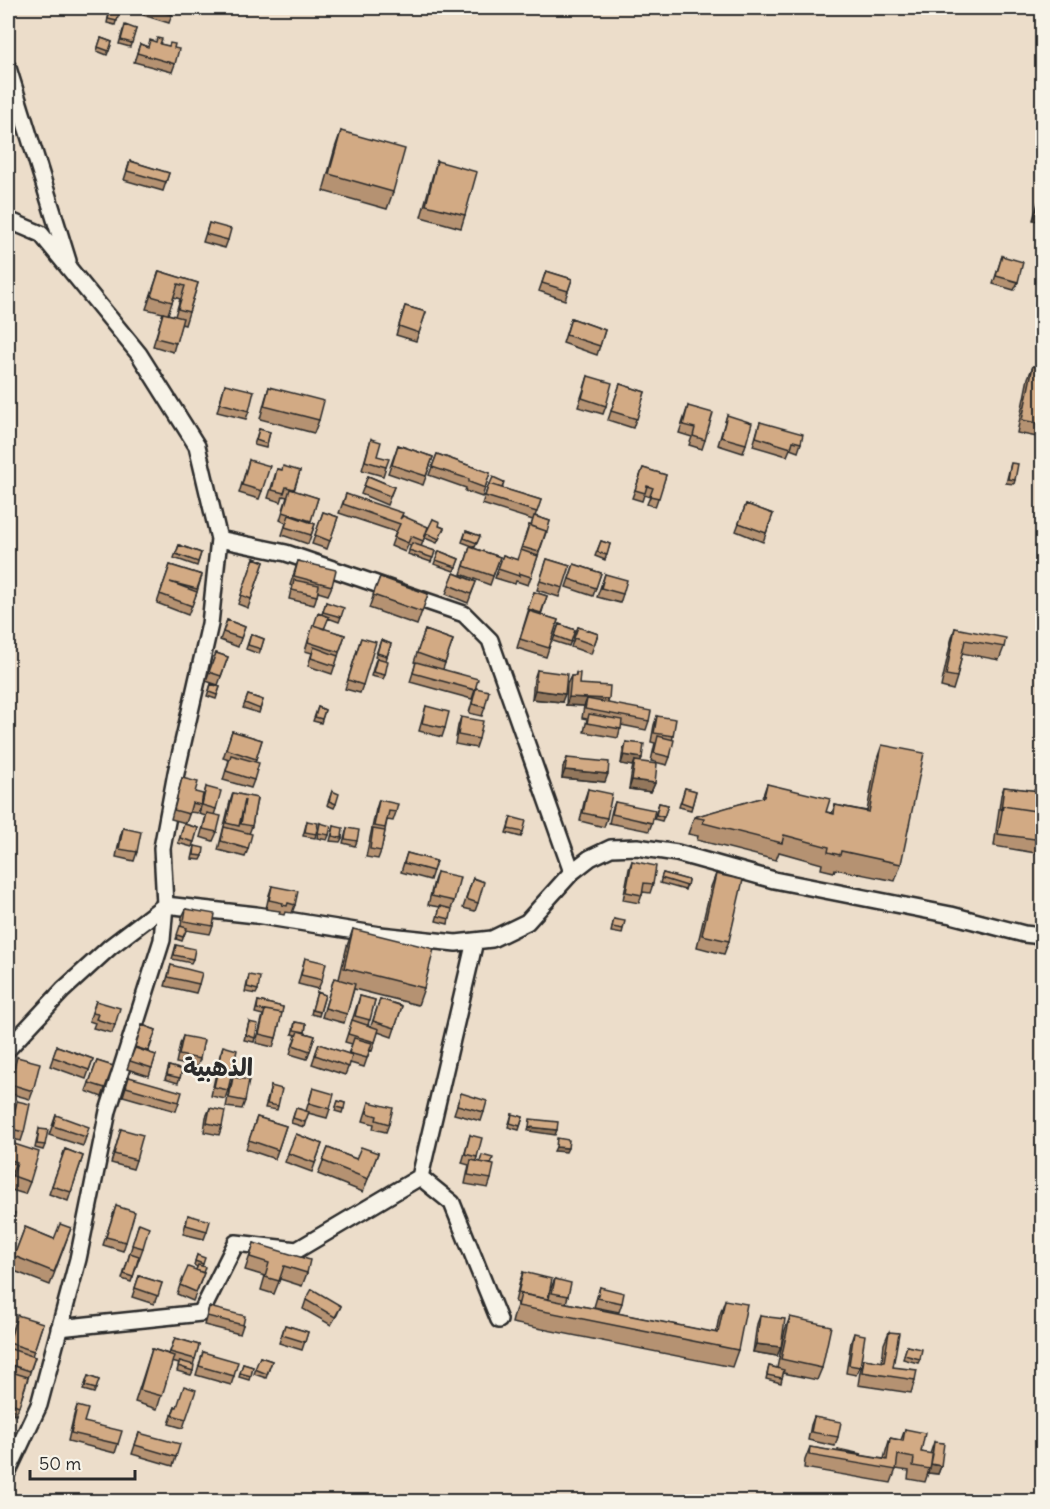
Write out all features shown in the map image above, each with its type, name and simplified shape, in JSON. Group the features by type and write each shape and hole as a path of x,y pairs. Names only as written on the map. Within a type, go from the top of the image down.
{"street":[{"path":"8,68 70,270"},
{"path":"8,220 41,234 140,354 197,446 219,539 210,624 176,773 162,848 165,905 162,940 108,1111 78,1258 39,1405 9,1464"},
{"path":"219,539 285,553 464,614 490,640 572,872"},
{"path":"8,1049 71,983 110,947 165,905 256,915 380,935 456,943 492,939 527,922 572,872 590,858 611,848 637,847 677,853 774,880 951,915 1024,934 1042,936"},
{"path":"59,1328 201,1312 236,1243 297,1250 420,1177 476,941"},
{"path":"420,1177 452,1203 499,1320 475,1261"}],"building":[{"path":"111,8 120,8 117,21 108,19"},
{"path":"149,8 174,8 172,15"},
{"path":"125,25 136,29 132,43 121,40"},
{"path":"101,38 112,42 109,51 98,47"},
{"path":"157,38 162,39 160,44 169,46 170,43 175,44 174,48 179,49 175,64 137,53 140,44 148,47 150,40 156,42"},
{"path":"341,131 405,149 393,192 329,174"},
{"path":"130,161 169,173 166,182 127,171"},
{"path":"437,161 477,172 465,215 426,205"},
{"path":"1042,189 1042,213 1037,211"},
{"path":"209,223 231,229 228,240 206,234"},
{"path":"1002,256 1023,262 1018,282 996,276"},
{"path":"159,271 198,283 189,312 178,309 185,286 178,284 172,302 151,296"},
{"path":"546,271 572,279 568,291 542,283"},
{"path":"405,306 426,312 419,333 399,326"},
{"path":"163,313 183,318 176,343 156,338"},
{"path":"571,318 605,330 600,346 566,335"},
{"path":"1033,366 1042,368 1042,424 1022,420"},
{"path":"588,376 612,383 606,406 582,398"},
{"path":"225,384 254,391 249,411 220,403"},
{"path":"620,384 645,392 637,419 611,411"},
{"path":"269,387 324,401 319,420 264,406"},
{"path":"688,406 713,413 705,440 693,436 695,428 683,425"},
{"path":"727,415 752,423 746,444 721,437"},
{"path":"760,422 803,434 801,443 793,441 791,448 756,437"},
{"path":"259,429 270,432 267,444 256,440"},
{"path":"371,439 381,442 377,456 389,459 386,467 365,461"},
{"path":"398,445 433,457 426,476 392,465"},
{"path":"437,454 490,473 485,488 469,482 469,479 432,467"},
{"path":"249,460 270,466 262,491 242,485"},
{"path":"1011,463 1018,464 1015,480 1008,479"},
{"path":"283,466 300,471 294,489 286,487 284,493 272,490 277,469 282,470"},
{"path":"643,468 666,475 659,498 650,496 653,488 647,486 645,493 635,490"},
{"path":"368,476 394,487 390,496 364,486"},
{"path":"493,477 504,482 502,488 490,484"},
{"path":"489,484 541,500 537,512 485,496"},
{"path":"290,489 318,498 311,521 283,512"},
{"path":"346,494 403,513 400,519 403,516 428,527 423,541 411,536 408,543 394,537 400,524 343,504"},
{"path":"746,504 773,514 766,533 739,523"},
{"path":"323,512 338,517 330,541 315,535"},
{"path":"289,515 315,524 311,535 285,527"},
{"path":"534,516 550,521 547,532 531,526"},
{"path":"433,519 440,522 439,526 444,528 439,539 426,533"},
{"path":"529,525 546,531 539,552 522,547"},
{"path":"466,531 480,536 477,543 464,538"},
{"path":"601,541 610,544 607,555 597,552"},
{"path":"412,543 435,551 433,558 409,550"},
{"path":"179,545 201,553 198,562 176,554"},
{"path":"470,547 500,557 493,576 464,566"},
{"path":"521,550 538,556 531,577 519,573 519,576 498,569 503,555 518,560"},
{"path":"439,551 459,559 456,567 436,560"},
{"path":"254,558 264,562 251,599 241,595"},
{"path":"547,559 570,566 563,588 540,581"},
{"path":"298,561 336,570 332,586 294,576"},
{"path":"574,564 601,573 596,588 569,579"},
{"path":"170,565 202,575 197,589 170,582 197,592 192,606 160,594"},
{"path":"454,573 476,582 471,594 449,585"},
{"path":"605,574 627,580 623,594 601,588"},
{"path":"380,577 428,594 422,612 373,595"},
{"path":"294,580 319,585 317,596 292,590"},
{"path":"534,592 547,596 541,613 528,609"},
{"path":"326,602 344,608 341,617 323,612"},
{"path":"529,611 558,620 549,648 520,639"},
{"path":"318,613 329,617 324,629 314,625"},
{"path":"227,620 245,627 241,638 223,632"},
{"path":"559,624 575,630 571,642 555,636"},
{"path":"313,625 345,635 339,652 308,642"},
{"path":"578,627 598,634 594,645 574,638"},
{"path":"955,628 1006,638 1004,647 965,640 957,677 946,675"},
{"path":"425,630 453,640 445,663 417,653"},
{"path":"251,634 264,639 261,649 248,645"},
{"path":"361,638 376,642 363,685 348,680"},
{"path":"381,640 391,644 387,656 377,653"},
{"path":"314,647 338,656 335,666 311,658"},
{"path":"216,653 228,657 221,676 209,672"},
{"path":"377,658 388,661 385,675 373,672"},
{"path":"416,662 478,679 475,690 413,673"},
{"path":"537,670 567,674 565,694 535,690"},
{"path":"576,673 580,673 579,684 610,686 609,699 569,697 571,676 576,676"},
{"path":"211,684 220,687 217,695 209,692"},
{"path":"476,688 489,691 485,707 472,704"},
{"path":"248,695 263,700 260,709 245,703"},
{"path":"587,699 651,711 649,721 585,709"},
{"path":"426,706 449,712 445,728 422,723"},
{"path":"318,707 325,710 322,719 315,717"},
{"path":"589,714 622,720 621,729 587,723"},
{"path":"657,716 676,719 673,736 654,733"},
{"path":"461,717 483,721 479,739 458,735"},
{"path":"232,731 262,740 256,759 226,749"},
{"path":"658,736 674,740 670,757 654,753"},
{"path":"626,742 644,744 642,758 624,755"},
{"path":"882,745 924,753 901,864 841,851 840,855 828,852 829,847 784,835 782,843 703,823 704,819 694,817 764,797 767,784 830,799 826,812 834,814 835,805 869,812"},
{"path":"231,755 259,763 254,780 226,771"},
{"path":"567,758 609,762 608,774 565,770"},
{"path":"635,761 657,764 655,783 632,780"},
{"path":"182,778 198,782 195,792 203,794 201,805 192,803 189,814 174,810"},
{"path":"1042,778 1042,807 1038,807"},
{"path":"206,787 221,791 216,809 202,805"},
{"path":"1004,787 1039,791 1035,811 1003,806 1001,810"},
{"path":"685,788 696,791 692,806 681,802"},
{"path":"588,789 612,794 607,818 583,813"},
{"path":"332,791 339,794 336,804 329,801"},
{"path":"233,793 257,798 252,826 241,824 245,800 239,826 226,823"},
{"path":"379,800 398,804 396,812 389,811 385,828 374,826"},
{"path":"615,802 655,810 652,823 612,814"},
{"path":"659,803 668,805 664,817 656,815"},
{"path":"1003,806 1042,812 1042,840 998,834"},
{"path":"207,813 221,816 217,832 203,829"},
{"path":"511,817 526,821 523,832 508,829"},
{"path":"307,821 318,823 316,834 305,832"},
{"path":"320,823 331,826 329,835 318,833"},
{"path":"184,824 198,828 194,842 180,838"},
{"path":"334,826 343,828 342,838 332,836"},
{"path":"224,827 252,834 248,849 221,841"},
{"path":"123,828 141,832 137,852 119,849"},
{"path":"347,828 359,830 357,841 345,839"},
{"path":"373,829 385,831 381,851 370,849"},
{"path":"195,846 204,848 203,856 194,855"},
{"path":"407,853 436,861 433,871 404,863"},
{"path":"632,861 656,866 653,884 644,883 642,895 626,892"},
{"path":"437,872 460,877 454,901 431,896"},
{"path":"663,873 688,880 687,886 661,878"},
{"path":"716,874 743,880 729,941 702,935"},
{"path":"473,878 484,882 478,903 466,899"},
{"path":"272,886 298,891 295,905 288,903 287,906 269,900"},
{"path":"440,906 452,909 450,919 438,916"},
{"path":"186,909 215,914 213,926 184,921"},
{"path":"614,919 625,921 623,929 612,927"},
{"path":"180,926 187,928 183,937 177,935"},
{"path":"353,929 434,949 424,988 344,968"},
{"path":"176,945 195,949 193,959 174,955"},
{"path":"305,958 326,963 322,980 301,975"},
{"path":"171,965 202,973 199,984 168,977"},
{"path":"249,975 260,977 258,990 247,987"},
{"path":"334,978 355,984 347,1014 325,1008"},
{"path":"317,992 325,995 320,1012 312,1010"},
{"path":"360,996 375,1000 370,1020 355,1016"},
{"path":"380,999 402,1006 395,1028 373,1021"},
{"path":"96,1001 120,1008 115,1025 96,1019 98,1014 92,1013"},
{"path":"258,1001 283,1007 282,1013 257,1009"},
{"path":"265,1010 282,1013 276,1038 259,1034"},
{"path":"352,1020 379,1029 375,1042 348,1034"},
{"path":"249,1022 258,1024 255,1038 246,1035"},
{"path":"295,1022 306,1024 305,1032 294,1030"},
{"path":"142,1025 156,1030 148,1051 135,1047"},
{"path":"298,1031 315,1036 310,1051 293,1045"},
{"path":"183,1036 204,1040 200,1059 179,1055"},
{"path":"354,1038 372,1043 367,1058 349,1053"},
{"path":"319,1044 352,1055 349,1067 315,1055"},
{"path":"57,1046 93,1059 89,1070 53,1057"},
{"path":"223,1046 237,1050 228,1090 214,1087"},
{"path":"135,1048 156,1055 152,1068 130,1061"},
{"path":"17,1057 40,1063 33,1091 10,1084"},
{"path":"97,1061 113,1066 105,1088 89,1083"},
{"path":"169,1066 182,1070 180,1078 167,1075"},
{"path":"129,1077 182,1092 179,1102 126,1087"},
{"path":"233,1077 249,1080 245,1101 229,1098"},
{"path":"271,1086 282,1089 278,1106 267,1104"},
{"path":"313,1088 334,1094 330,1109 309,1103"},
{"path":"461,1093 487,1101 484,1112 457,1105"},
{"path":"17,1101 30,1104 24,1132 11,1129"},
{"path":"338,1101 345,1103 344,1109 336,1107"},
{"path":"369,1102 393,1108 389,1124 376,1120 377,1116 367,1113"},
{"path":"210,1108 225,1111 222,1126 207,1123"},
{"path":"296,1108 309,1112 305,1122 293,1118"},
{"path":"512,1114 523,1117 520,1126 510,1123"},
{"path":"56,1115 89,1127 86,1137 53,1126"},
{"path":"257,1117 286,1126 278,1150 249,1140"},
{"path":"530,1119 558,1122 557,1130 529,1127"},
{"path":"39,1129 48,1130 45,1145 37,1144"},
{"path":"121,1129 143,1135 136,1160 114,1154"},
{"path":"296,1134 322,1144 315,1163 288,1153"},
{"path":"470,1135 482,1138 477,1157 465,1154"},
{"path":"557,1138 569,1140 568,1148 556,1147"},
{"path":"8,1142 39,1152 30,1182 13,1176 17,1162 8,1159"},
{"path":"361,1147 378,1153 368,1179 323,1161 328,1148 356,1159"},
{"path":"65,1149 83,1156 71,1192 52,1186"},
{"path":"482,1155 493,1158 491,1164 480,1162"},
{"path":"471,1160 494,1165 491,1179 468,1175"},
{"path":"8,1162 15,1164 11,1175 8,1173"},
{"path":"116,1206 135,1212 126,1242 106,1237"},
{"path":"8,1210 15,1213 8,1234"},
{"path":"188,1215 210,1221 207,1231 186,1225"},
{"path":"139,1223 149,1227 143,1248 132,1245"},
{"path":"60,1224 71,1228 54,1272 14,1256 25,1227 54,1239"},
{"path":"254,1243 310,1260 307,1273 284,1266 279,1281 265,1277 269,1263 250,1257"},
{"path":"130,1253 139,1256 133,1277 124,1274"},
{"path":"197,1255 205,1258 203,1264 195,1261"},
{"path":"198,1265 205,1267 203,1273 196,1270"},
{"path":"188,1267 204,1273 196,1292 180,1285"},
{"path":"523,1272 552,1279 548,1299 518,1293"},
{"path":"8,1273 15,1275 11,1286 8,1284"},
{"path":"139,1276 162,1283 158,1296 135,1288"},
{"path":"555,1279 571,1283 568,1296 552,1293"},
{"path":"600,1287 624,1293 622,1303 597,1298"},
{"path":"312,1289 341,1306 335,1317 306,1300"},
{"path":"521,1294 718,1333 725,1300 747,1304 738,1350 518,1306"},
{"path":"209,1307 245,1316 243,1325 207,1316"},
{"path":"17,1315 43,1323 34,1351 9,1343"},
{"path":"760,1316 785,1319 781,1347 756,1344"},
{"path":"790,1317 831,1326 822,1368 781,1359"},
{"path":"285,1325 308,1332 305,1342 282,1335"},
{"path":"889,1332 899,1333 893,1367 917,1370 915,1380 862,1372 864,1359 884,1362"},
{"path":"854,1333 865,1335 860,1367 849,1365"},
{"path":"175,1338 199,1345 195,1359 170,1352"},
{"path":"907,1346 922,1349 920,1359 904,1355"},
{"path":"8,1348 35,1357 30,1371 8,1364"},
{"path":"152,1349 174,1356 162,1396 140,1390"},
{"path":"203,1352 238,1362 234,1376 199,1366"},
{"path":"260,1357 272,1361 267,1374 255,1369"},
{"path":"180,1361 194,1365 193,1371 178,1366"},
{"path":"243,1364 253,1367 251,1376 240,1373"},
{"path":"769,1366 784,1370 782,1378 767,1375"},
{"path":"8,1371 28,1377 19,1406 8,1402"},
{"path":"88,1376 99,1380 96,1389 85,1386"},
{"path":"184,1386 196,1390 186,1419 172,1415"},
{"path":"77,1406 88,1409 84,1422 122,1431 118,1444 71,1433"},
{"path":"8,1408 14,1411 10,1421 8,1420"},
{"path":"814,1417 841,1422 838,1437 811,1432"},
{"path":"905,1429 925,1433 921,1452 933,1454 930,1469 913,1466 914,1458 898,1455 896,1470 809,1455 810,1447 887,1460 890,1438 903,1441"},
{"path":"139,1433 180,1444 176,1457 135,1445"},
{"path":"934,1442 944,1443 941,1466 931,1464"},
{"path":"838,1449 861,1454 838,1451"}],"district":[{"name":"الذهبية","path":"218,1067"}]}
